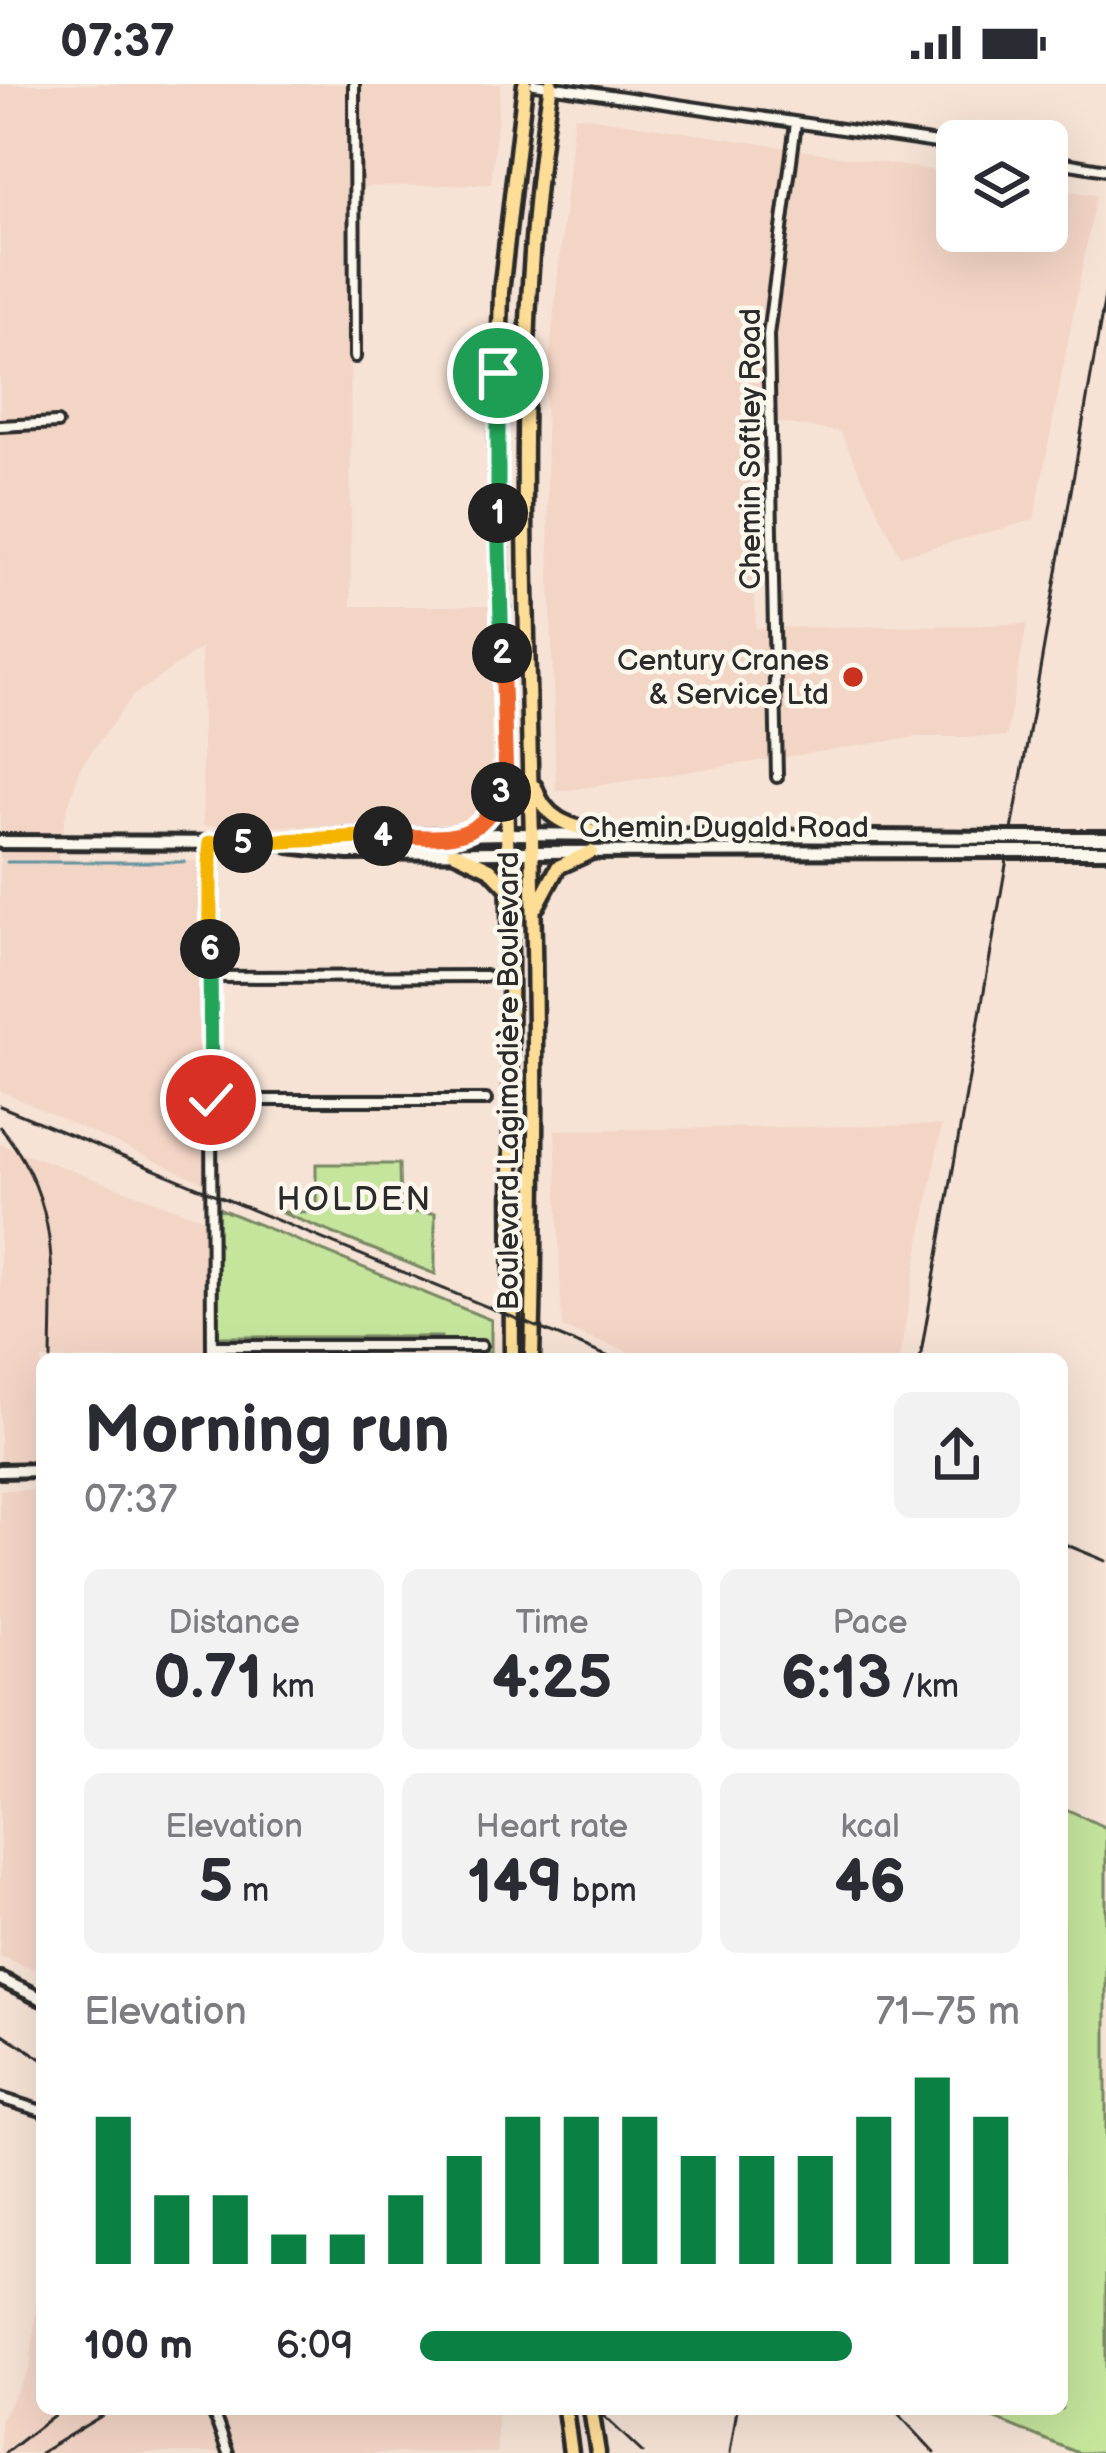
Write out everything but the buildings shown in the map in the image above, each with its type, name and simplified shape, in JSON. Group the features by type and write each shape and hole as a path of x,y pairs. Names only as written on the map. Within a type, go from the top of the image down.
{"main road":[{"name":"Boulevard Lagimodière Boulevard","path":"512,1353 498,373 501,292 525,84"},
{"name":"Boulevard Lagimodière Boulevard","path":"532,1353 534,913 523,488 525,346 545,85"},
{"path":"530,768 548,814 602,835"},
{"path":"463,835 489,818 506,781"},
{"name":"Chemin Dugald Road","path":"0,842 271,843 346,837 602,835 1003,844"},
{"name":"Chemin Dugald Road","path":"271,843 348,853 591,852 1028,844 1106,838"},
{"name":"Chemin Dugald Road","path":"1028,844 1106,851"},
{"path":"454,852 490,869 508,889"},
{"path":"534,913 558,867 591,852"},
{"path":"0,1471 36,1470"},
{"path":"0,1979 36,1996"},
{"path":"566,2415 571,2453"},
{"path":"592,2415 598,2453"}],"street":[{"path":"354,84 355,357"},
{"path":"545,85 936,143"},
{"name":"Chemin Softley Road","path":"777,777 768,335 796,123"},
{"path":"1068,164 1106,170"},
{"path":"0,426 57,423"},
{"path":"210,843 212,1353"},
{"path":"210,977 485,976"},
{"path":"211,1100 487,1100"},
{"path":"212,1346 481,1346"},
{"path":"0,2098 36,2109"},
{"path":"214,2415 228,2453"}],"shaded area":[{"path":"0,84 501,84 491,184 350,187 351,606 491,606 491,806 476,824 462,827 203,826 201,648 133,696 81,766 66,813 58,859 204,861 206,1184 0,1091"},
{"path":"574,115 936,171 936,252 1068,252 1068,191 1096,195 1034,520 900,556 840,432 748,418 756,628 1027,624 1006,737 917,737 556,792 545,402"},
{"path":"942,1125 900,1353 632,1353 562,1328 555,1130"},
{"path":"0,1144 204,1219 204,1353 36,1353 36,1460 0,1460"},
{"path":"0,1490 36,1490 36,1970 0,1956"},
{"path":"36,2310 36,2415 497,2415 497,2453 0,2453 0,2420 30,2368"}],"green space":[{"path":"316,1164 399,1164 400,1212 435,1213 435,1274 280,1212 316,1212"},
{"path":"218,1208 491,1320 491,1352 442,1352 441,1337 217,1337"},
{"path":"1068,1810 1106,1828 1106,2453 1078,2453 986,2415 1068,2415"}],"waterway":[{"path":"7,862 185,862"}],"railway":[{"path":"921,1353 1106,290"},
{"path":"0,1106 599,1353"},
{"path":"0,1127 20,1154 43,1209 51,1266 51,1353"},
{"path":"1068,1545 1106,1561"},
{"path":"0,2032 36,2055"},
{"path":"5,2453 54,2415"},
{"path":"40,2453 103,2415"},
{"path":"602,2415 643,2453"},
{"path":"730,2453 736,2415"},
{"path":"900,2415 935,2453"}],"place":[{"name":"Century Cranes & Service Ltd","path":"853,677"}],"district":[{"name":"HOLDEN","path":"355,1198"}],"route":[{"path":"211,1100 210,843 463,835 485,823 496,807 506,781 498,373"}]}
